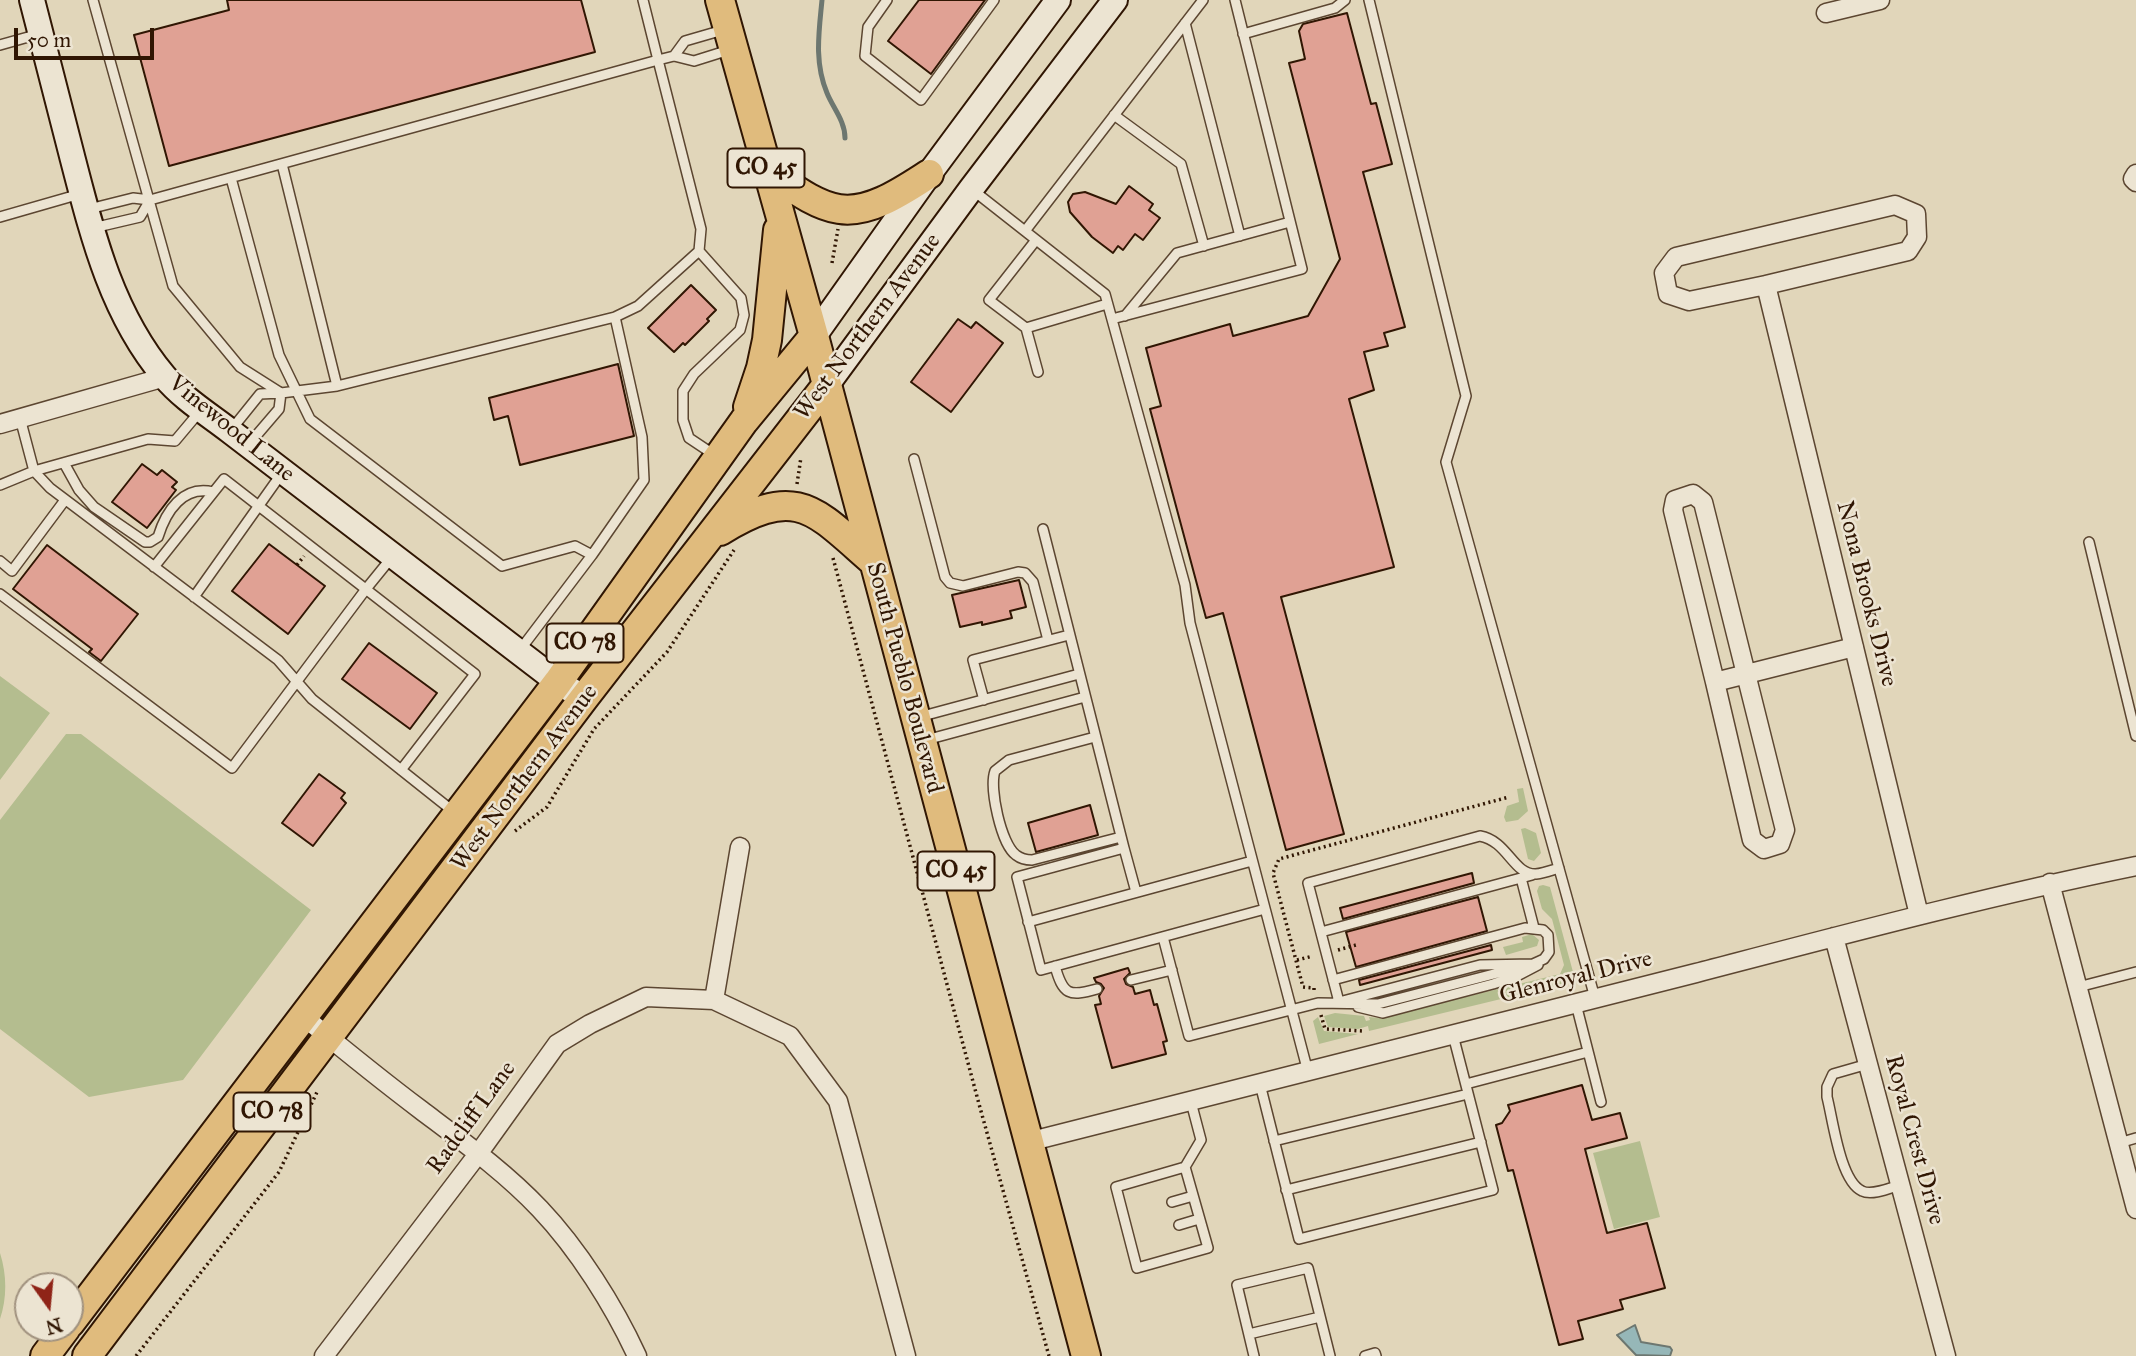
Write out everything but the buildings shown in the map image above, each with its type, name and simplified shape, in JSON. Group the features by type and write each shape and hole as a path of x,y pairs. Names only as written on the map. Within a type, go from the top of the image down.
{"main road":[{"name":"Vinewood Lane","path":"32,0 87,211 116,298 128,323 165,377 202,410 558,682 584,698"},
{"name":"South Pueblo Boulevard","path":"720,0 814,336 1086,1356"},
{"name":"West Northern Avenue","path":"84,1305 558,682 744,421 814,336 929,174 1058,0"},
{"name":"West Northern Avenue","path":"87,1356 584,698 826,386 1115,0"},
{"path":"766,170 816,201 840,209 866,206 901,192 929,174"},
{"path":"744,421 761,368 766,340 779,217"},
{"path":"708,538 744,516 778,506 793,505 812,510 825,519 874,562"}],"street":[{"path":"1826,13 1880,0"},
{"path":"2136,174 2133,179 2136,182"},
{"path":"1895,205 1916,214 1917,237 1908,251 1766,285 1689,301 1668,294 1664,273 1676,257 1895,205"},
{"name":"Nona Brooks Drive","path":"1766,285 1919,915"},
{"path":"0,424 165,377"},
{"path":"1693,494 1703,502 1785,830 1780,844 1764,849 1752,840 1715,682 1673,510 1675,500 1693,494"},
{"path":"1715,682 1853,647"},
{"path":"714,1000 740,847"},
{"name":"Glenroyal Drive","path":"1028,1142 1919,915 2050,883 2136,866"},
{"path":"2050,883 2078,987 2127,1140 2136,1209"},
{"name":"Royal Crest Drive","path":"1834,937 1946,1356"},
{"name":"Radcliff Lane","path":"324,1356 478,1154 556,1044 646,997 714,1000 790,1037 838,1101 906,1356"},
{"path":"304,1017 347,1054 478,1154 540,1209 574,1250 607,1301 637,1356"}],"lane":[{"path":"93,0 173,286 240,367 281,393"},
{"path":"239,438 260,394 337,386 615,317 638,306 699,251 701,229 643,0"},
{"path":"887,0 868,27 865,56 921,100 994,0"},
{"path":"1025,231 1203,0"},
{"path":"1112,319 1302,270 1235,0"},
{"path":"1243,34 1335,8 1345,0"},
{"path":"1368,0 1466,396 1446,462 1595,998"},
{"path":"1185,23 1240,236"},
{"path":"0,45 41,34"},
{"path":"87,211 133,198 150,201 674,56 694,61 731,38"},
{"path":"674,56 685,41 731,38"},
{"path":"1114,115 1181,164 1204,246"},
{"path":"282,164 337,386"},
{"path":"230,178 279,355 310,419 502,566 575,546 592,555"},
{"path":"971,189 1105,294 1185,585 1189,623 1308,1072"},
{"path":"0,217 87,211 140,217 150,201"},
{"path":"1125,316 1177,253 1290,222"},
{"path":"1036,240 989,300 1026,328 1038,372"},
{"path":"699,251 741,298 744,315 740,330 694,374 683,391 683,420 689,438 718,457"},
{"path":"1026,328 1107,304"},
{"path":"519,652 592,555 643,480 642,437 615,317"},
{"path":"239,438 279,409 281,393"},
{"path":"0,485 34,471 148,439 175,441 202,410"},
{"path":"20,418 34,471 65,500 278,660 312,699 456,814"},
{"path":"914,459 946,577 950,583 956,586 1018,572 1030,577 1048,640"},
{"path":"64,463 79,490 94,507 145,542 158,537 164,520 179,499 202,489 213,492"},
{"path":"194,597 284,472"},
{"path":"154,567 224,479 475,674 401,770"},
{"path":"0,561 12,571 65,500"},
{"path":"1043,529 1136,892"},
{"path":"2089,542 2136,736"},
{"path":"0,594 232,768 393,556"},
{"path":"984,700 973,660 1069,635"},
{"path":"918,729 984,700 1079,674"},
{"path":"918,729 1085,697"},
{"path":"1095,737 1009,760 995,771 992,789 1006,840 1010,849 1023,860 1032,860 1121,836"},
{"path":"1339,1002 1308,883 1480,836 1490,838 1500,845 1517,866 1537,874"},
{"path":"1124,848 1017,877 1041,970 1265,909"},
{"path":"1028,922 1252,861"},
{"path":"1321,932 1559,868"},
{"path":"1521,878 1534,928"},
{"path":"1333,980 1534,928 1543,930 1548,935 1549,952 1544,959 1534,968 1517,976 1383,1013 1339,1002"},
{"path":"1163,937 1189,1036 1318,1003 1339,1002 1480,965 1532,964 1544,959"},
{"path":"1055,966 1062,987 1070,993 1081,994 1097,989"},
{"path":"1132,980 1172,970"},
{"path":"2078,987 2136,972"},
{"path":"1576,1003 1601,1102"},
{"path":"1260,1084 1299,1239 1493,1190 1453,1035"},
{"path":"1466,1084 1588,1052"},
{"path":"1868,1064 1833,1074 1827,1087 1827,1097 1847,1177 1862,1191 1870,1192 1900,1185"},
{"path":"1274,1141 1468,1094"},
{"path":"1185,1167 1208,1248 1137,1268 1116,1187 1185,1167 1201,1140 1191,1102"},
{"path":"1286,1190 1481,1142"},
{"path":"1172,1202 1193,1196"},
{"path":"1124,1216 1135,1213"},
{"path":"1179,1225 1199,1219"},
{"path":"1130,1239 1141,1236"},
{"path":"1254,1356 1237,1286 1308,1268 1330,1356"},
{"path":"1249,1335 1320,1317"},
{"path":"1365,1356 1375,1353 1376,1356"}],"path":[{"path":"832,263 839,220"},
{"path":"795,493 803,449"},
{"path":"505,838 547,807 594,729 667,652 739,543"},
{"path":"831,549 1049,1356"},
{"path":"1363,1031 1325,1029 1314,988 1303,987 1273,873 1279,859 1509,797"},
{"path":"136,1356 279,1172 319,1088"}],"green space":[{"path":"0,676 50,713 0,780"},
{"path":"66,734 81,734 311,910 183,1080 89,1097 0,1029 0,820"},
{"path":"1523,788 1528,811 1518,820 1506,822 1504,817 1507,806 1519,802 1517,789"},
{"path":"1521,829 1536,833 1541,853 1534,861 1528,859"},
{"path":"1539,886 1550,887 1573,972 1567,983 1369,1031 1368,1026 1358,1029 1328,1027 1324,1016 1335,1013 1364,1016 1366,1021 1370,1020 1369,1017 1379,1018 1560,974 1564,965 1552,919 1542,909 1537,891"},
{"path":"1532,934 1539,940 1537,946 1506,955 1503,947 1523,942 1522,937"},
{"path":"1318,1017 1324,1031 1358,1034 1319,1044 1313,1021"},
{"path":"1640,1141 1660,1217 1614,1229 1593,1153"},
{"path":"0,1253 5,1286 0,1319"}],"water":[{"path":"1635,1325 1641,1342 1670,1347 1670,1356 1636,1355 1617,1335"}],"waterway":[{"path":"822,0 818,47 820,70 827,93 843,126 845,138"}]}
